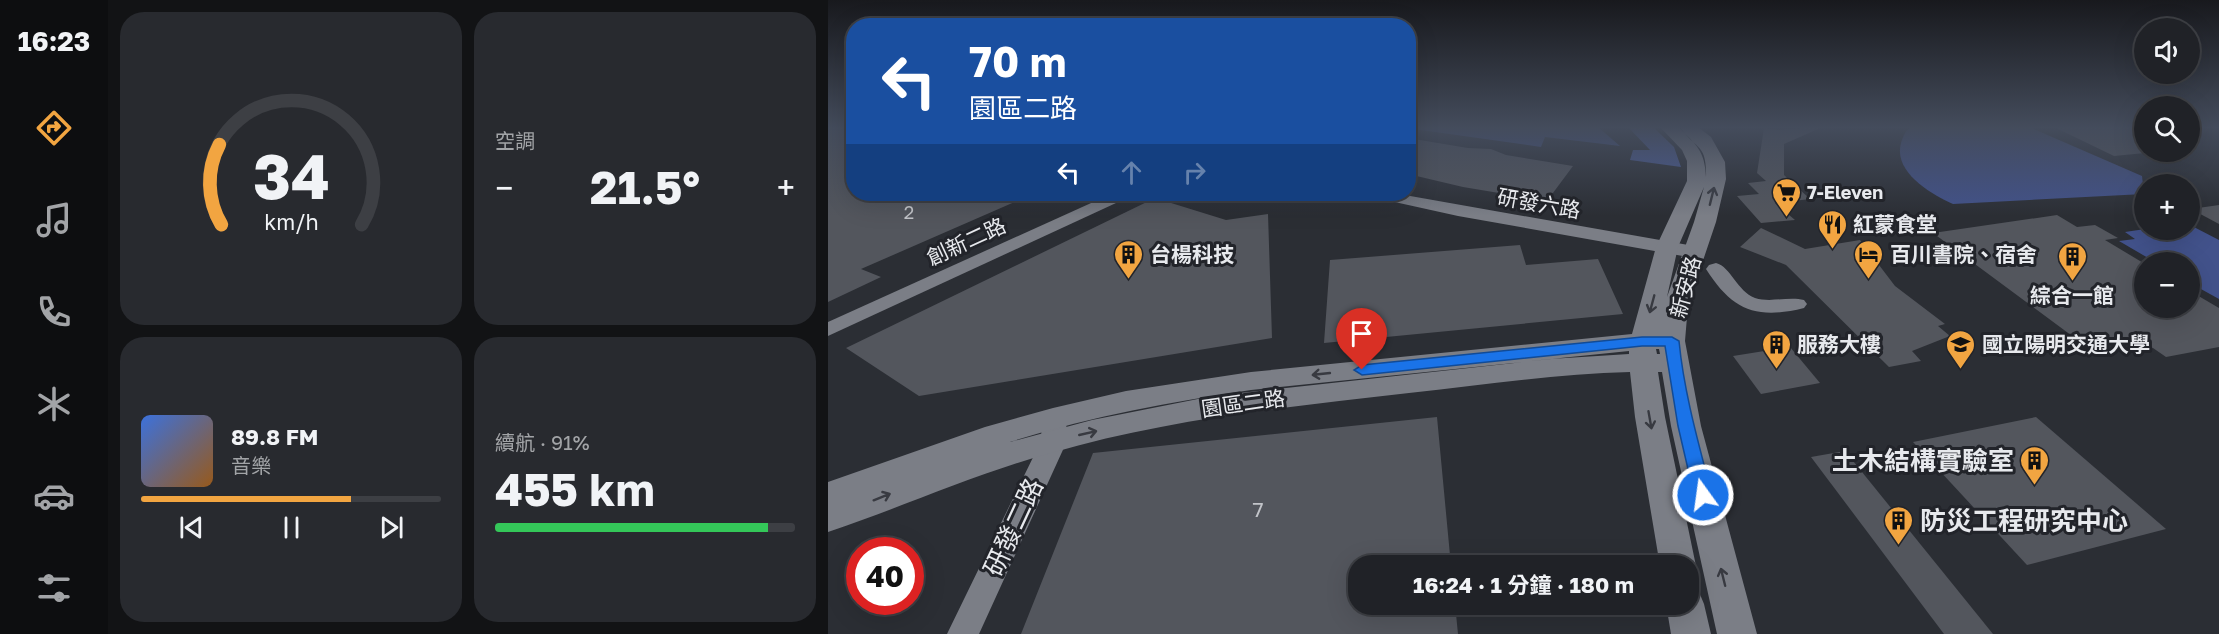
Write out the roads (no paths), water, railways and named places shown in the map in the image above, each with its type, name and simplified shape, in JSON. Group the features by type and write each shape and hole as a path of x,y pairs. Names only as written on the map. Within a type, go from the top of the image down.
{"street":[{"name":"新安路","path":"1676,555 1650,417 1667,247 1697,181 1698,170 1693,157"},
{"name":"新安路","path":"1713,157 1716,162 1714,190 1695,252 1658,352 1686,426 1737,634"},
{"name":"創新二路","path":"828,330 1108,201"},
{"name":"研發六路","path":"1409,201 1695,252"},
{"path":"1716,269 1728,289 1735,296 1750,303 1770,306 1797,304"},
{"name":"園區二路","path":"828,496 895,470 1054,429 1273,398 1533,370 1658,352"},
{"name":"園區二路","path":"828,518 992,457 1054,429"},
{"name":"研發二路","path":"963,634 1054,429"},
{"path":"1688,615 1691,634"}],"place":[{"name":"7-Eleven","path":"1786,218"},
{"name":"紅蒙食堂","path":"1832,250"},
{"name":"台楊科技","path":"1129,280"},
{"name":"百川書院、宿舍","path":"1869,280"},
{"name":"綜合一館","path":"2072,282"},
{"name":"服務大樓","path":"1776,370"},
{"name":"國立陽明交通大學","path":"1961,370"},
{"name":"土木結構實驗室","path":"2035,486"},
{"name":"防災工程研究中心","path":"1899,546"}]}
